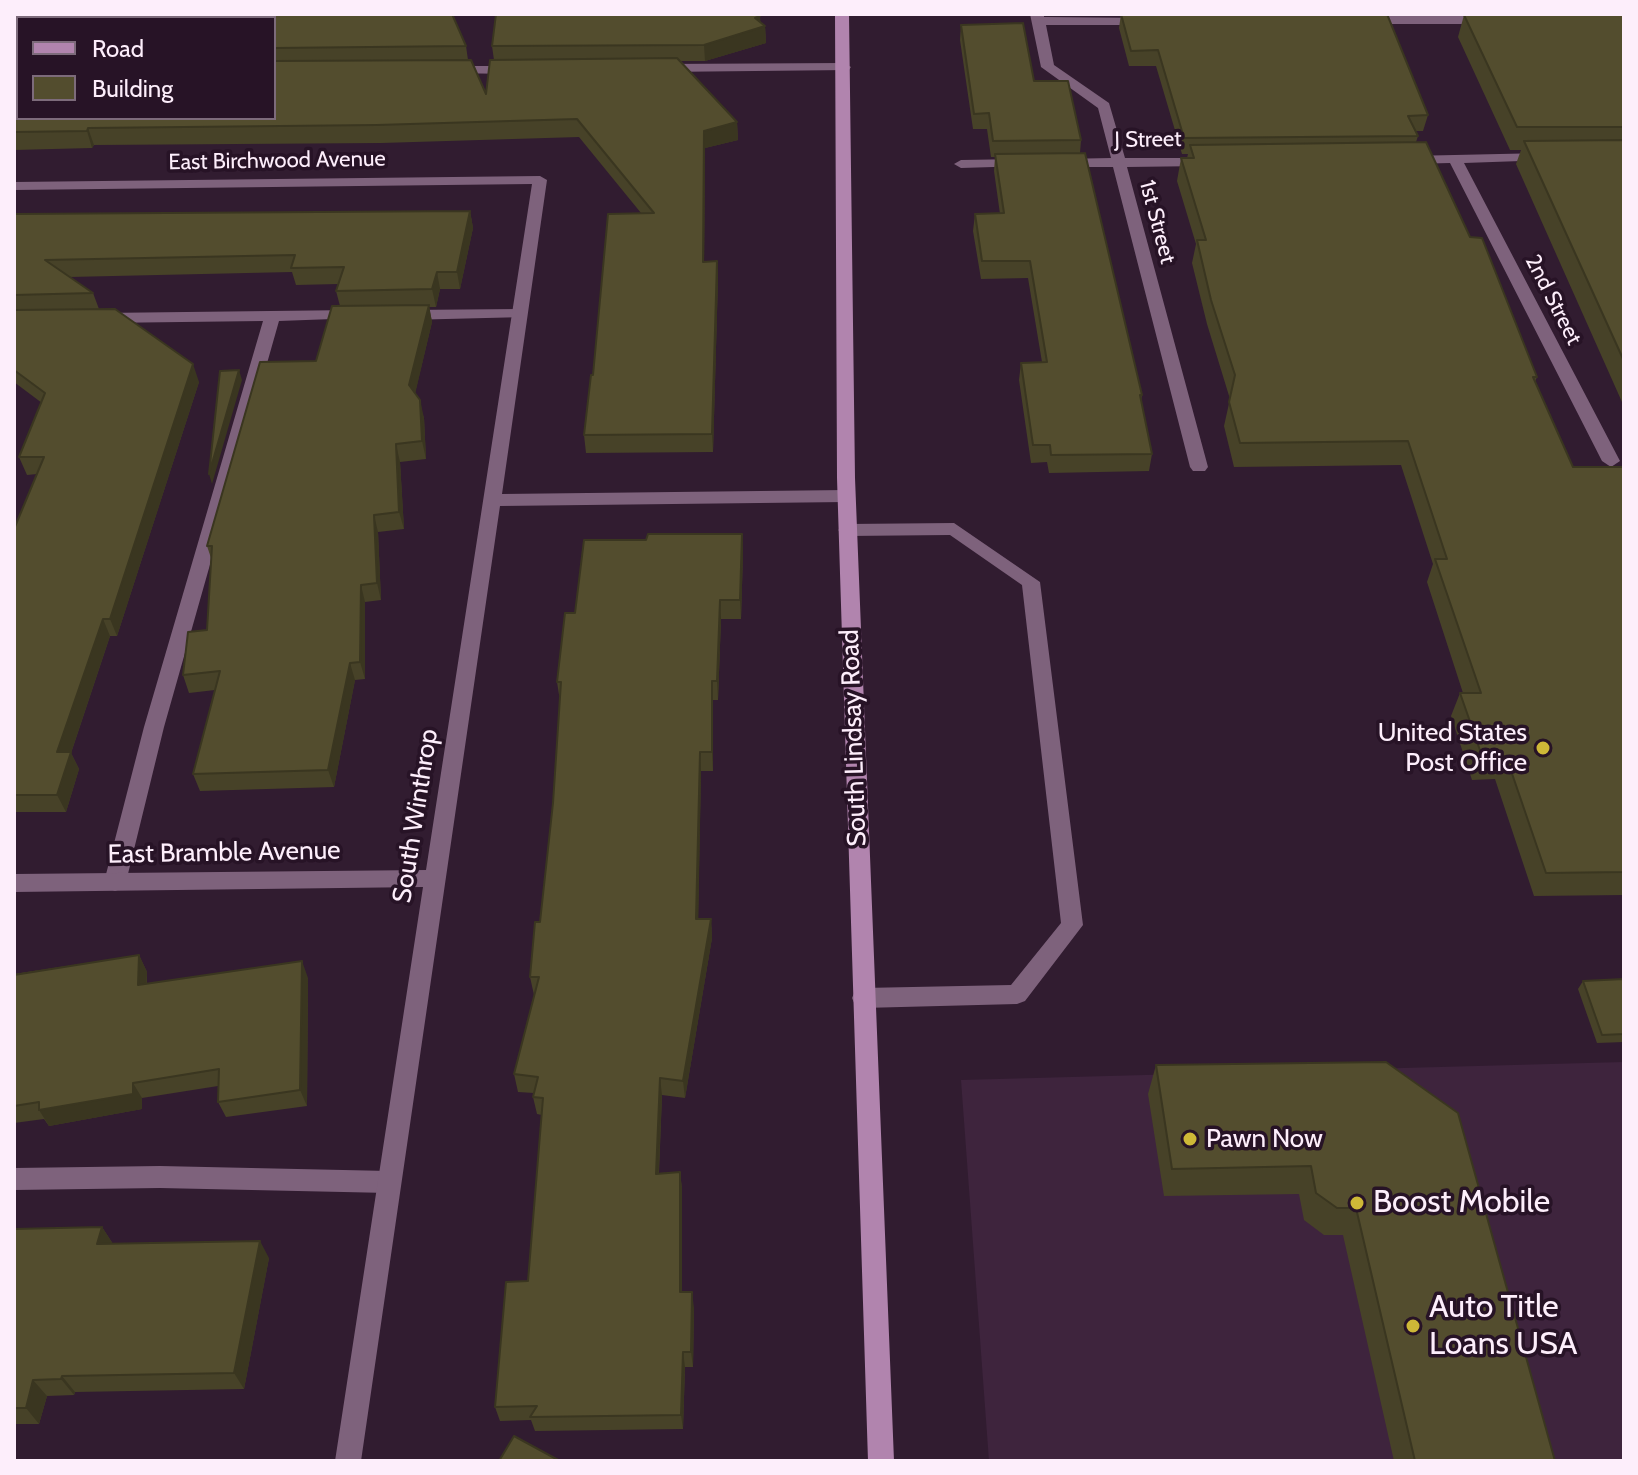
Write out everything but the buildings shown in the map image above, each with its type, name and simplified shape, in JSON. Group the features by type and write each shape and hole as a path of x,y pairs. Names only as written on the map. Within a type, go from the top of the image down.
{"main road":[{"name":"South Lindsay Road","path":"842,14 846,496 881,1461"}],"street":[{"path":"1347,20 1473,17"},
{"path":"1037,18 1162,21"},
{"name":"1st Street","path":"1037,18 1048,67 1104,106 1199,467"},
{"path":"649,69 844,67"},
{"path":"430,71 524,70"},
{"path":"1394,160 1563,157"},
{"name":"2nd Street","path":"1455,159 1611,461"},
{"name":"J Street","path":"961,164 1225,162"},
{"name":"East Birchwood Avenue","path":"14,186 540,180"},
{"name":"South Winthrop","path":"348,1461 540,180"},
{"path":"90,319 520,314"},
{"path":"115,882 159,712 272,316"},
{"path":"492,500 846,496"},
{"path":"847,530 954,529 1031,582 1072,925 1017,994 863,998"},
{"name":"East Bramble Avenue","path":"14,883 436,878"},
{"path":"14,1179 160,1177 389,1182"}],"shaded area":[{"path":"1624,1062 1624,1461 989,1461 961,1080"}],"place":[{"name":"United States Post Office","path":"1543,748"},
{"name":"Pawn Now","path":"1190,1139"},
{"name":"Boost Mobile","path":"1357,1203"},
{"name":"Auto Title Loans USA","path":"1413,1326"}]}
